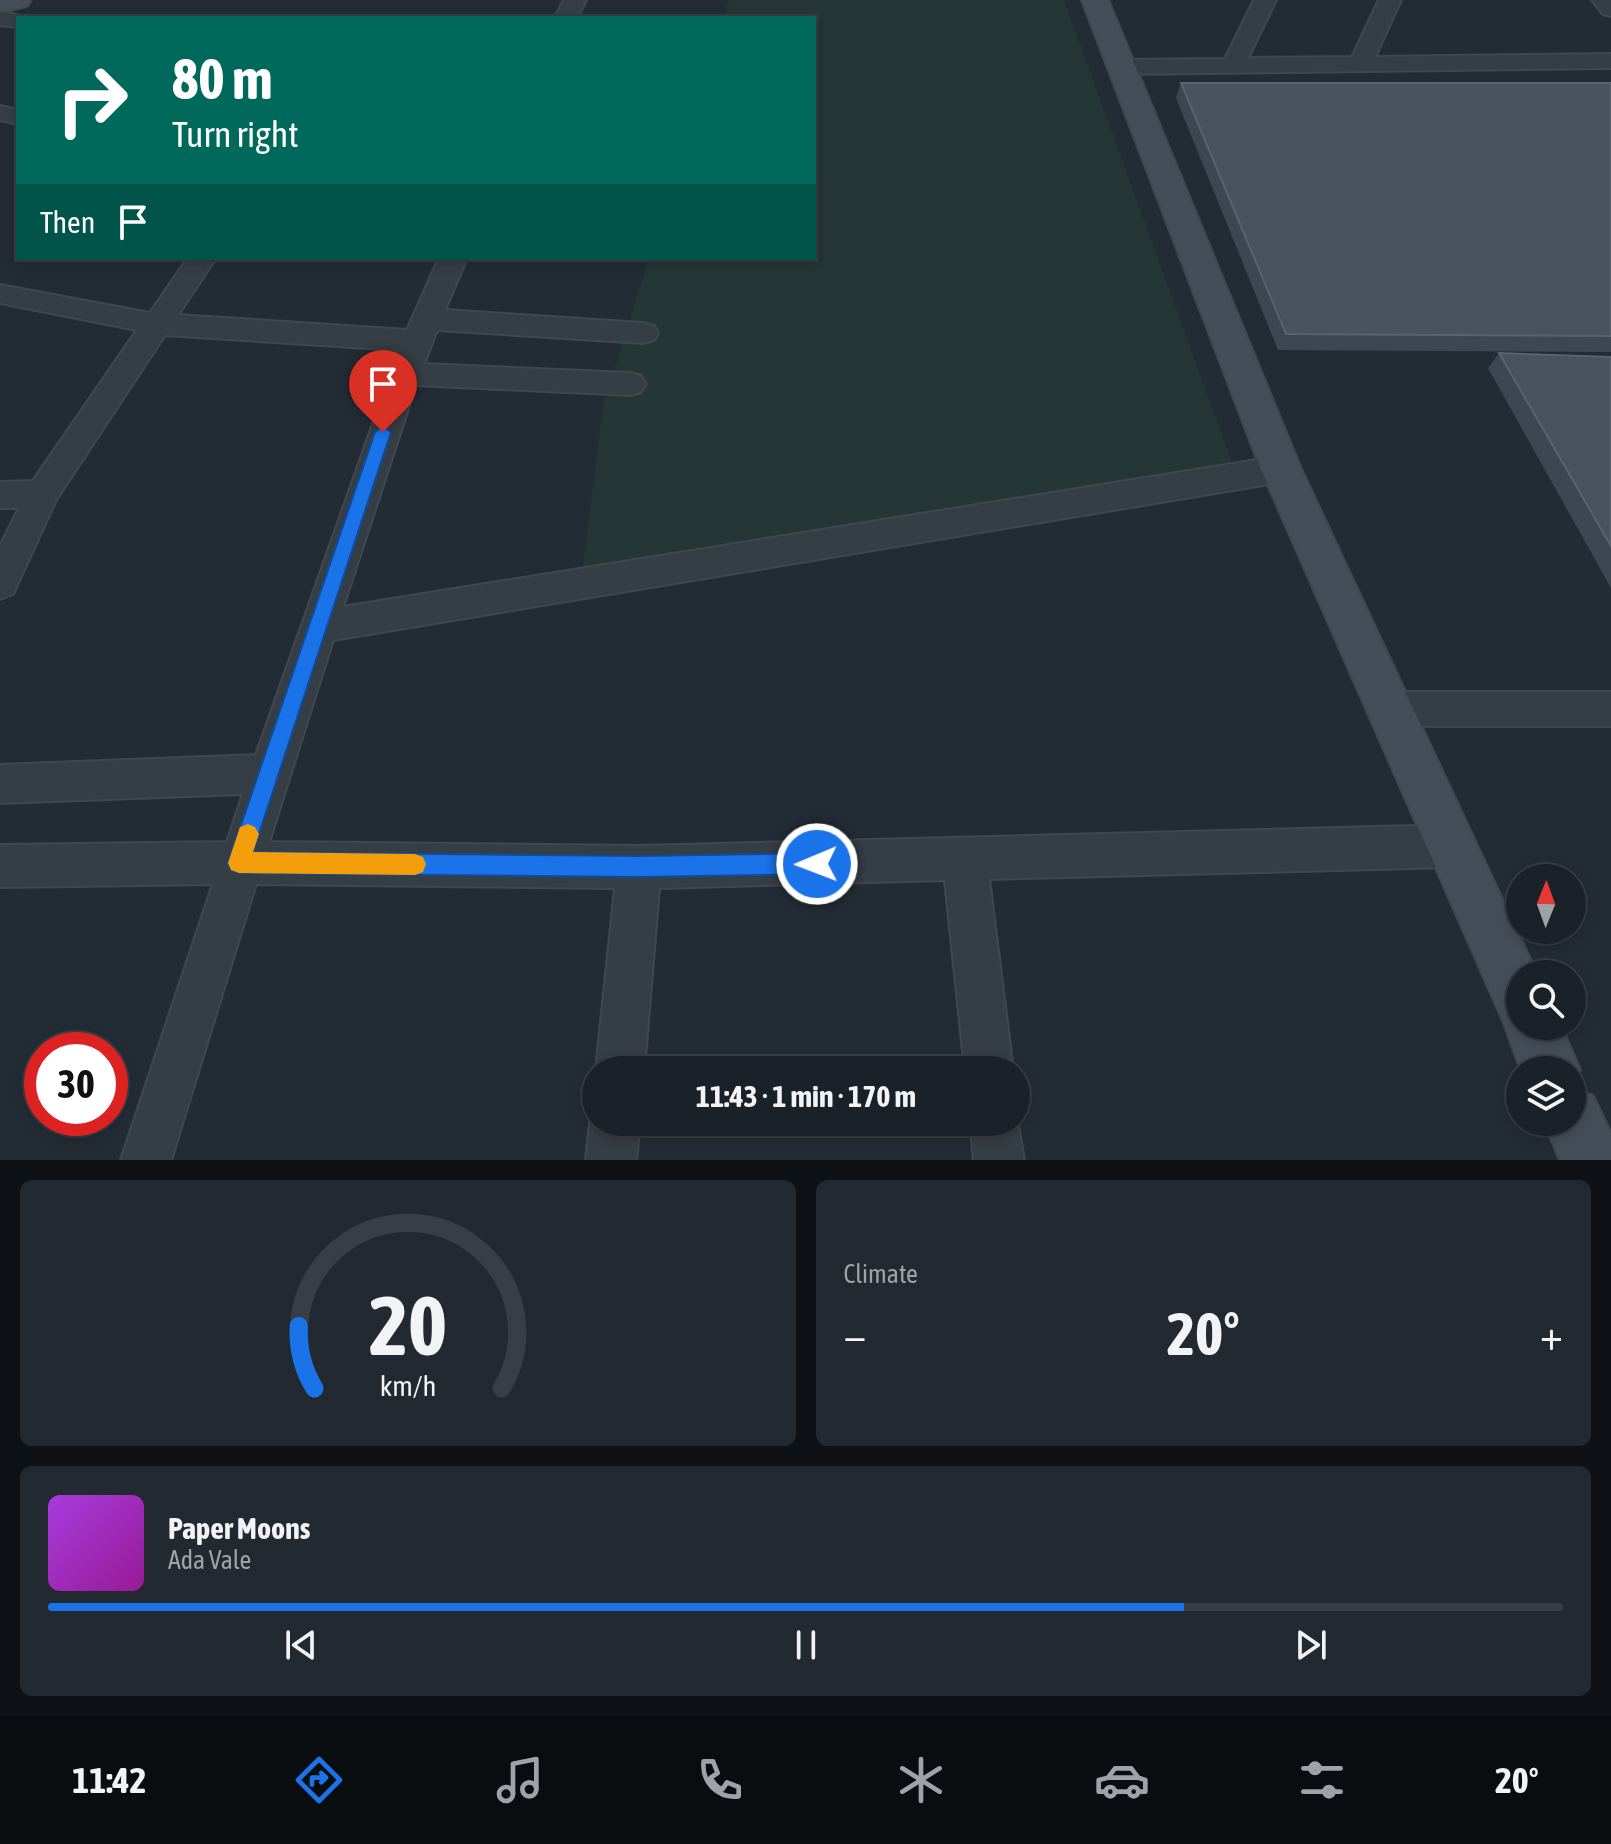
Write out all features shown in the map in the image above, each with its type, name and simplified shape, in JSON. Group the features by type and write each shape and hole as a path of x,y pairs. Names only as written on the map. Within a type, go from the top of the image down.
{"street":[{"path":"0,4 18,0"},
{"path":"1233,66 1265,0"},
{"path":"1360,64 1390,0"},
{"path":"1603,0 1611,9"},
{"path":"1098,2 1281,469 1506,970"},
{"path":"1122,67 1611,61"},
{"path":"0,584 42,494 201,260"},
{"path":"146,1160 267,774 416,345 452,260"},
{"path":"0,294 156,324 416,345 630,384"},
{"path":"416,345 643,333"},
{"path":"318,627 1281,469"},
{"path":"0,495 42,494"},
{"path":"1389,709 1611,709"},
{"path":"0,784 267,774"},
{"path":"0,866 239,863 639,867 965,861 1451,846"},
{"path":"965,861 987,1056"},
{"path":"621,1056 639,867"},
{"path":"611,1160 614,1136"},
{"path":"996,1136 999,1160"},
{"path":"1580,1136 1591,1160"}],"shaded area":[{"path":"729,0 1064,0 1234,468 582,574 603,406 648,260 816,260 816,16 724,16"}],"building":[{"path":"1181,83 1611,83 1611,336 1286,334"},
{"path":"1499,353 1611,357 1611,546"}],"slow traffic":[{"path":"248,834 239,863 415,864"}],"route":[{"path":"383,432 239,863 639,867 817,864"}]}
